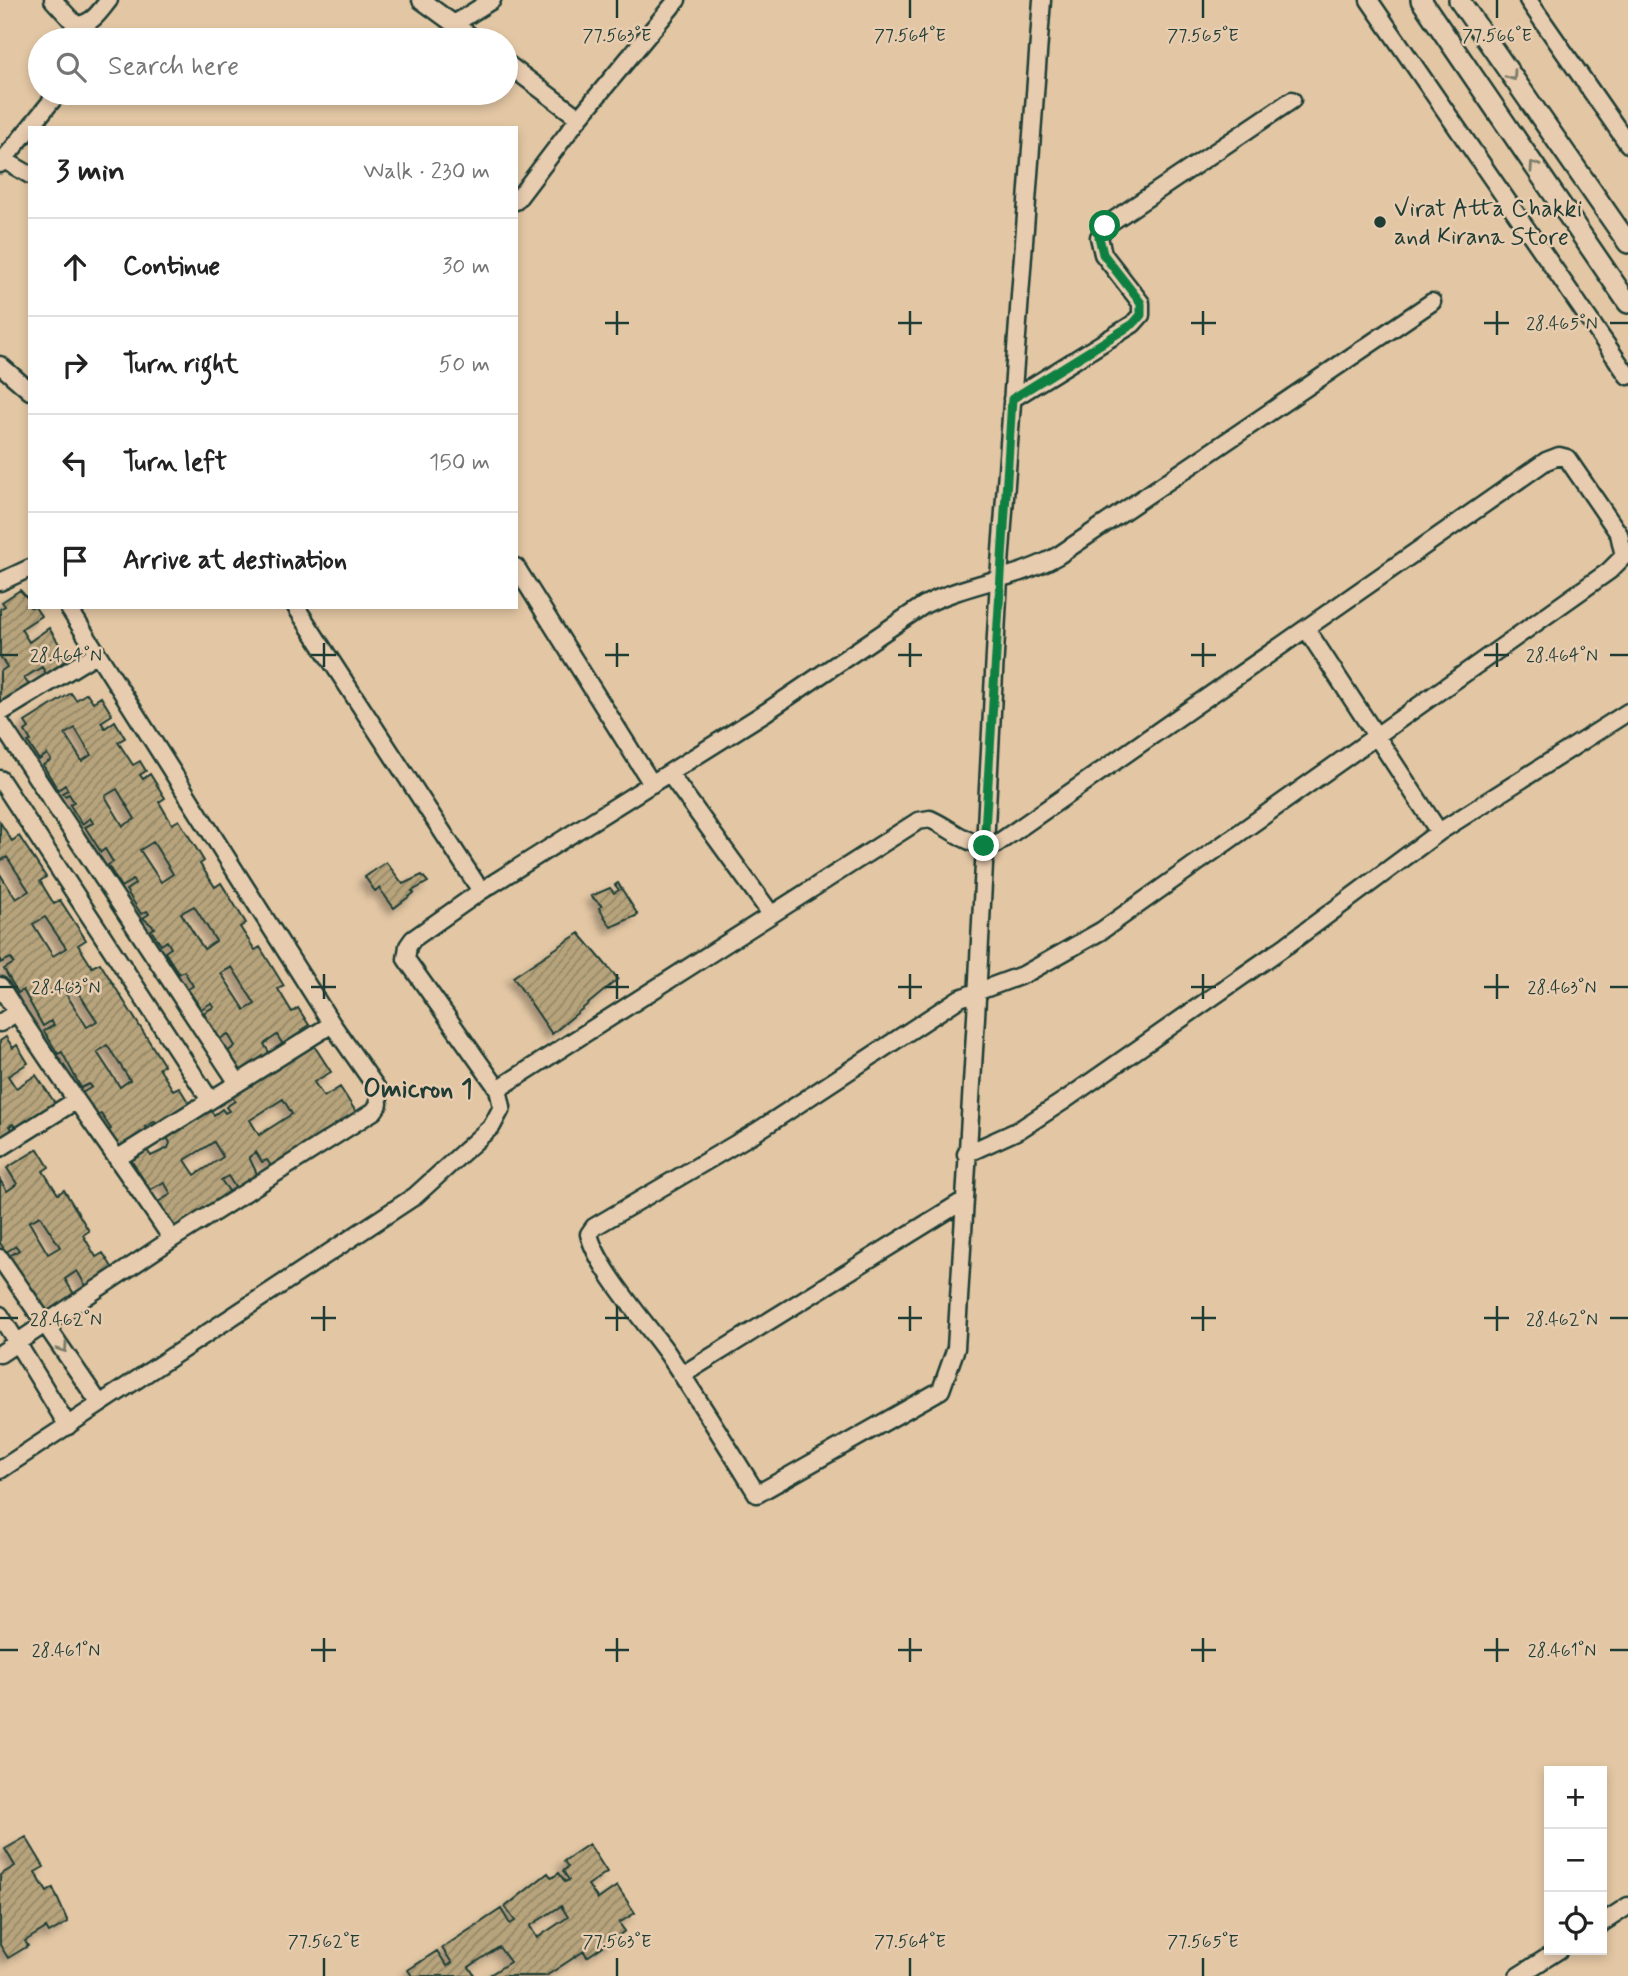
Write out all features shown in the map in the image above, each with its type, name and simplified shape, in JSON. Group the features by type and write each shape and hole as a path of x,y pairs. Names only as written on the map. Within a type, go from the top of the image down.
{"street":[{"path":"53,0 72,28"},
{"path":"81,28 109,0"},
{"path":"421,0 460,28"},
{"path":"454,24 492,0"},
{"path":"518,198 579,118 677,0"},
{"path":"498,1089 918,821 930,819 969,843 984,846 996,845 1546,461 1559,456 1567,458 1619,534 1625,547 1625,556 1619,563 1101,930 1024,974 976,991 960,998 707,1163 594,1227 589,1234 591,1244 682,1375 757,1494 941,1390 956,1348 963,1201 976,991 984,846 999,579 1042,0"},
{"path":"1369,0 1628,376"},
{"path":"1421,0 1628,303"},
{"path":"1459,0 1628,243"},
{"path":"1528,0 1628,144"},
{"path":"518,72 579,118"},
{"path":"1012,399 1133,324 1141,315 1141,303 1103,254 1099,237 1105,226 1292,100"},
{"path":"31,126 48,105"},
{"path":"28,130 2,162 28,174"},
{"path":"0,1469 415,1196 492,1126 502,1107 498,1089 412,969 405,953 412,939 481,891 652,784 924,605 942,596 1043,565 1432,302"},
{"path":"0,365 28,389"},
{"path":"0,582 28,569"},
{"path":"518,570 652,784"},
{"path":"0,1354 172,1239 374,1111 379,1104 378,1090 332,1024 69,609"},
{"path":"297,609 481,891"},
{"path":"1307,630 1438,832"},
{"path":"0,713 96,654"},
{"path":"966,1154 1019,1130 1084,1087 1287,946 1438,832 1628,712"},
{"path":"0,722 237,1083"},
{"path":"669,773 771,914"},
{"path":"0,779 210,1100"},
{"path":"0,986 75,1101 118,1158 172,1239"},
{"path":"0,1023 17,1013"},
{"path":"118,1158 332,1024"},
{"path":"0,1148 75,1101"},
{"path":"682,1375 963,1201"},
{"path":"0,1258 100,1404"},
{"path":"0,1315 68,1426"},
{"path":"1607,1920 1628,1906"},
{"path":"1518,1976 1551,1955"}],"building":[{"path":"20,590 28,599 28,609 36,609 41,616 21,629 29,642 49,628 61,647 57,649 65,661 46,674 42,667 24,678 29,685 0,704 0,672 7,667 0,656 0,609 5,606 2,602"},
{"path":"71,693 76,700 87,693 93,702 101,697 112,715 101,722 105,728 115,721 125,738 118,742 133,765 140,761 146,771 140,775 143,779 150,774 165,798 159,802 172,824 179,820 204,861 200,864 215,887 221,883 246,923 240,927 255,950 260,947 284,986 278,989 292,1012 298,1008 309,1025 301,1030 305,1036 285,1048 277,1035 264,1044 270,1054 240,1073 227,1052 235,1046 228,1034 220,1039 203,1013 214,1007 211,1003 201,1009 188,989 193,986 184,971 179,974 165,952 171,948 167,941 161,945 151,930 155,928 143,918 149,914 147,911 141,914 126,890 135,884 133,880 121,887 108,865 113,862 105,849 101,852 85,827 93,823 90,818 82,824 70,805 74,802 69,794 65,796 62,793 68,790 65,785 58,790 43,765 51,760 47,754 39,760 28,742 31,741 25,731 29,728 25,722","holes":["75,728 91,755 82,761 65,734","117,789 135,819 123,826 105,796","153,842 173,874 161,882 140,850","194,906 216,941 204,949 181,913","232,967 255,1004 245,1010 221,973"]},
{"path":"0,822 12,841 19,836 46,877 40,881 54,904 60,900 86,940 78,945 92,967 100,963 164,1065 159,1068 173,1090 179,1087 190,1105 160,1129 155,1121 145,1127 151,1136 119,1152 107,1132 111,1129 101,1114 97,1116 82,1093 92,1087 89,1084 81,1088 62,1052 58,1054 44,1031 54,1025 51,1021 43,1026 23,990 18,993 4,969 14,963 11,958 0,963 0,874 16,899 29,891 7,857 0,861","holes":["45,917 66,948 53,956 33,924","72,983 97,1021 87,1027 63,989","107,1045 130,1080 120,1087 97,1052"]},
{"path":"386,862 403,884 422,875 428,882 412,891 414,893 394,908 379,888 375,891 365,877"},
{"path":"618,883 638,915 611,927 599,908 602,906 591,896 610,888 614,893 619,890 615,885"},
{"path":"579,933 618,979 552,1034 513,977"},
{"path":"6,1037 13,1048 17,1045 28,1063 8,1076 16,1088 36,1075 55,1103 16,1128 13,1124 9,1126 12,1131 0,1138 0,1041"},
{"path":"313,1044 331,1072 314,1082 324,1097 340,1087 358,1115 273,1169 267,1160 262,1162 256,1152 249,1157 259,1178 238,1192 228,1176 221,1180 232,1195 176,1231 158,1202 171,1194 164,1182 150,1190 131,1160 147,1150 151,1156 168,1148 170,1143 167,1137 210,1109 214,1115 222,1109 225,1113 229,1111 226,1107 235,1101 231,1096","holes":["283,1099 292,1114 259,1135 250,1120","214,1142 223,1157 195,1175 185,1160"]},
{"path":"38,1149 49,1167 43,1171 58,1194 64,1190 89,1231 83,1235 96,1257 103,1253 114,1270 89,1291 77,1271 65,1279 77,1299 63,1307 60,1303 44,1313 33,1297 37,1295 8,1257 19,1250 16,1246 6,1252 0,1243 0,1180 7,1191 17,1184 7,1168","holes":["40,1216 60,1247 48,1254 29,1222"]},
{"path":"26,1837 44,1867 35,1872 47,1892 53,1888 68,1922 49,1933 46,1928 25,1941 28,1946 8,1958 0,1945 0,1875 15,1866 5,1849"},
{"path":"589,1844 607,1872 588,1885 598,1899 617,1886 635,1913 619,1923 625,1931 587,1957 584,1951 546,1976 488,1976 510,1962 499,1947 469,1967 475,1976 412,1976 408,1970 437,1951 447,1966 452,1963 442,1948 501,1909 510,1924 515,1921 505,1907 548,1873 552,1878 559,1873 565,1882 569,1880 563,1871 568,1867 564,1861","holes":["561,1906 568,1917 537,1938 530,1926"]}],"place":[{"name":"Virat Atta Chakki and Kirana Store","path":"1380,222"}],"district":[{"name":"Omicron 1","path":"418,1088"}],"route":[{"path":"984,846 1012,399 1133,324 1141,315 1141,303 1103,254 1099,237 1105,226"}]}
